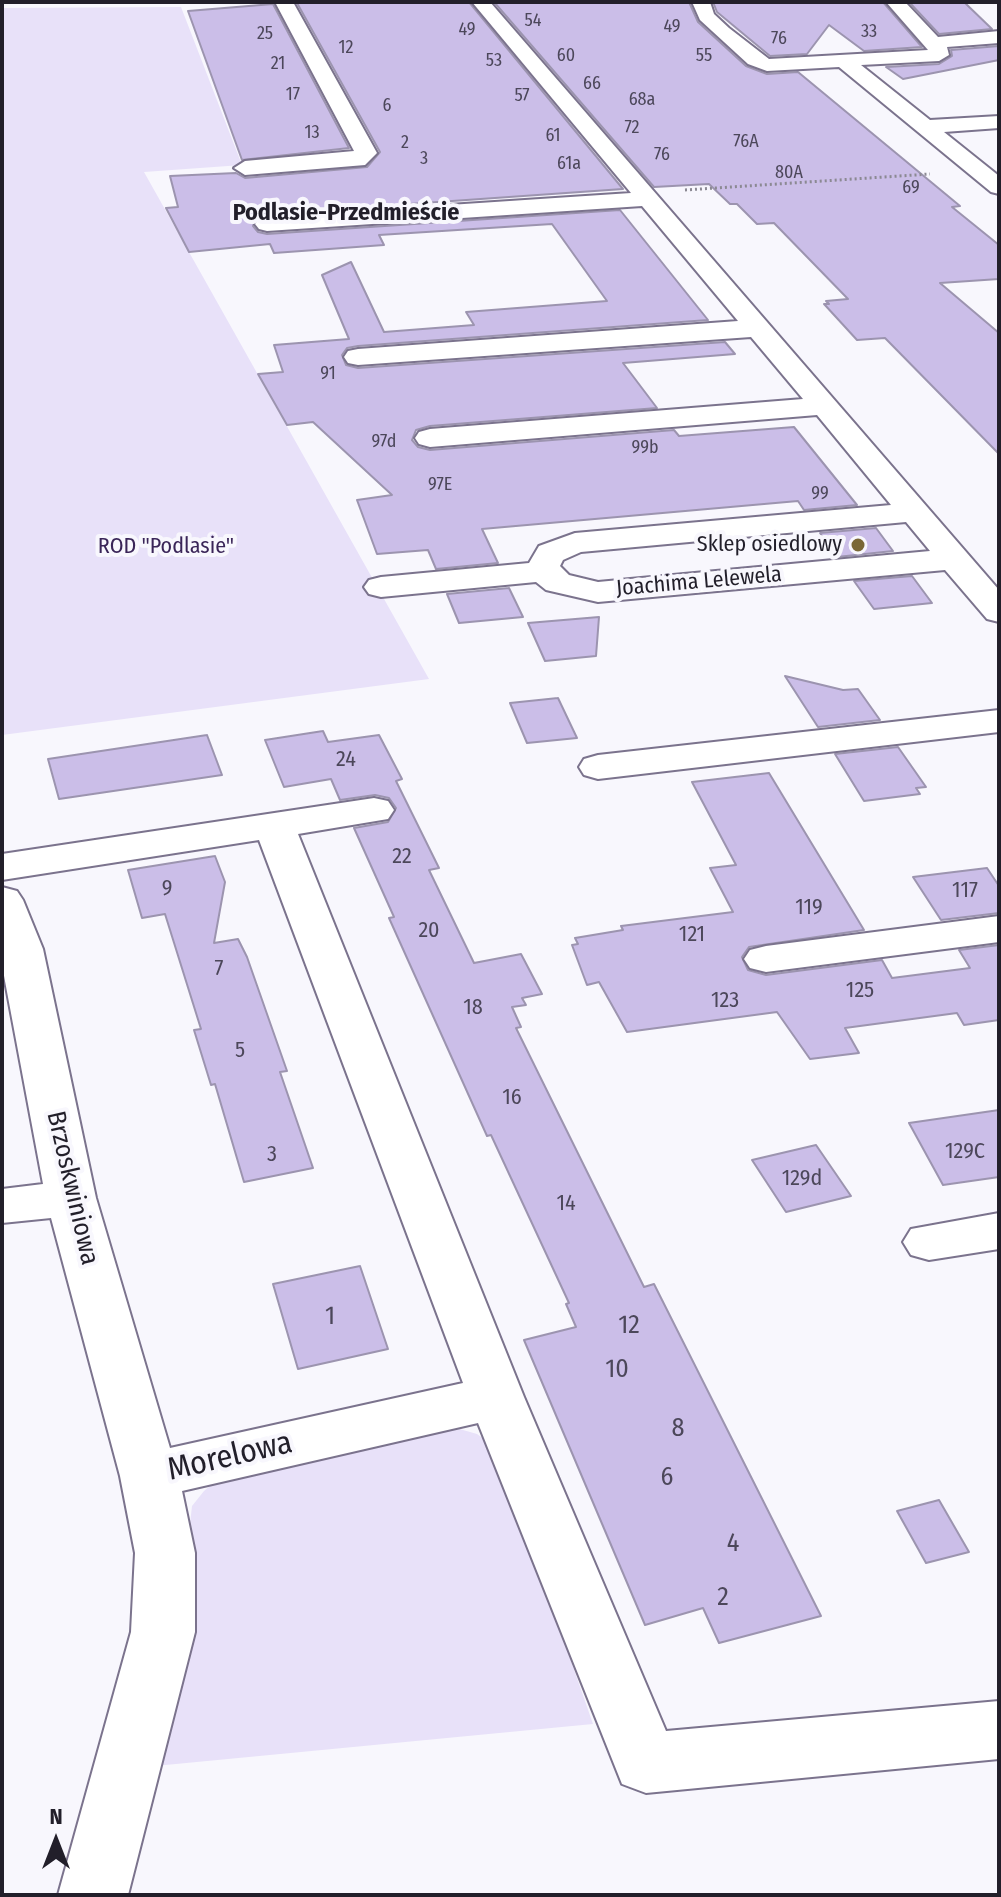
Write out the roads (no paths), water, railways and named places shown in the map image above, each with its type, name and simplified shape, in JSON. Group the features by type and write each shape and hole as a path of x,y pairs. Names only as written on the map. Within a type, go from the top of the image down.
{"street":[{"path":"245,168 357,160 366,153 284,2"},
{"path":"481,2 999,612"},
{"path":"701,2 710,20 758,62 779,66 935,56 940,51 895,2"},
{"path":"933,43 999,37"},
{"path":"845,62 925,127 985,168 999,187"},
{"path":"925,127 999,122"},
{"path":"267,224 647,196"},
{"path":"358,357 758,328"},
{"path":"430,438 825,406"},
{"name":"Joachima Lelewela","path":"914,512 575,543 551,553 544,561 545,571 567,586 598,592 954,559"},
{"path":"762,526 795,574"},
{"path":"381,587 545,571"},
{"path":"598,767 999,721"},
{"path":"2,867 374,810"},
{"path":"275,827 496,1397 646,1763 999,1730"},
{"name":"Brzoskwiniowa","path":"2,900 21,949 71,1198 149,1476"},
{"path":"766,959 999,929"},
{"path":"2,1206 71,1198"},
{"path":"929,1242 999,1231"},
{"name":"Morelowa","path":"93,1895 163,1632 165,1553 149,1476 496,1397"}],"place":[{"name":"Sklep osiedlowy","path":"858,545"}],"district":[{"name":"Podlasie-Przedmieście","path":"346,213"}],"park label":[{"name":"ROD \"Podlasie\"","path":"166,547"}]}
